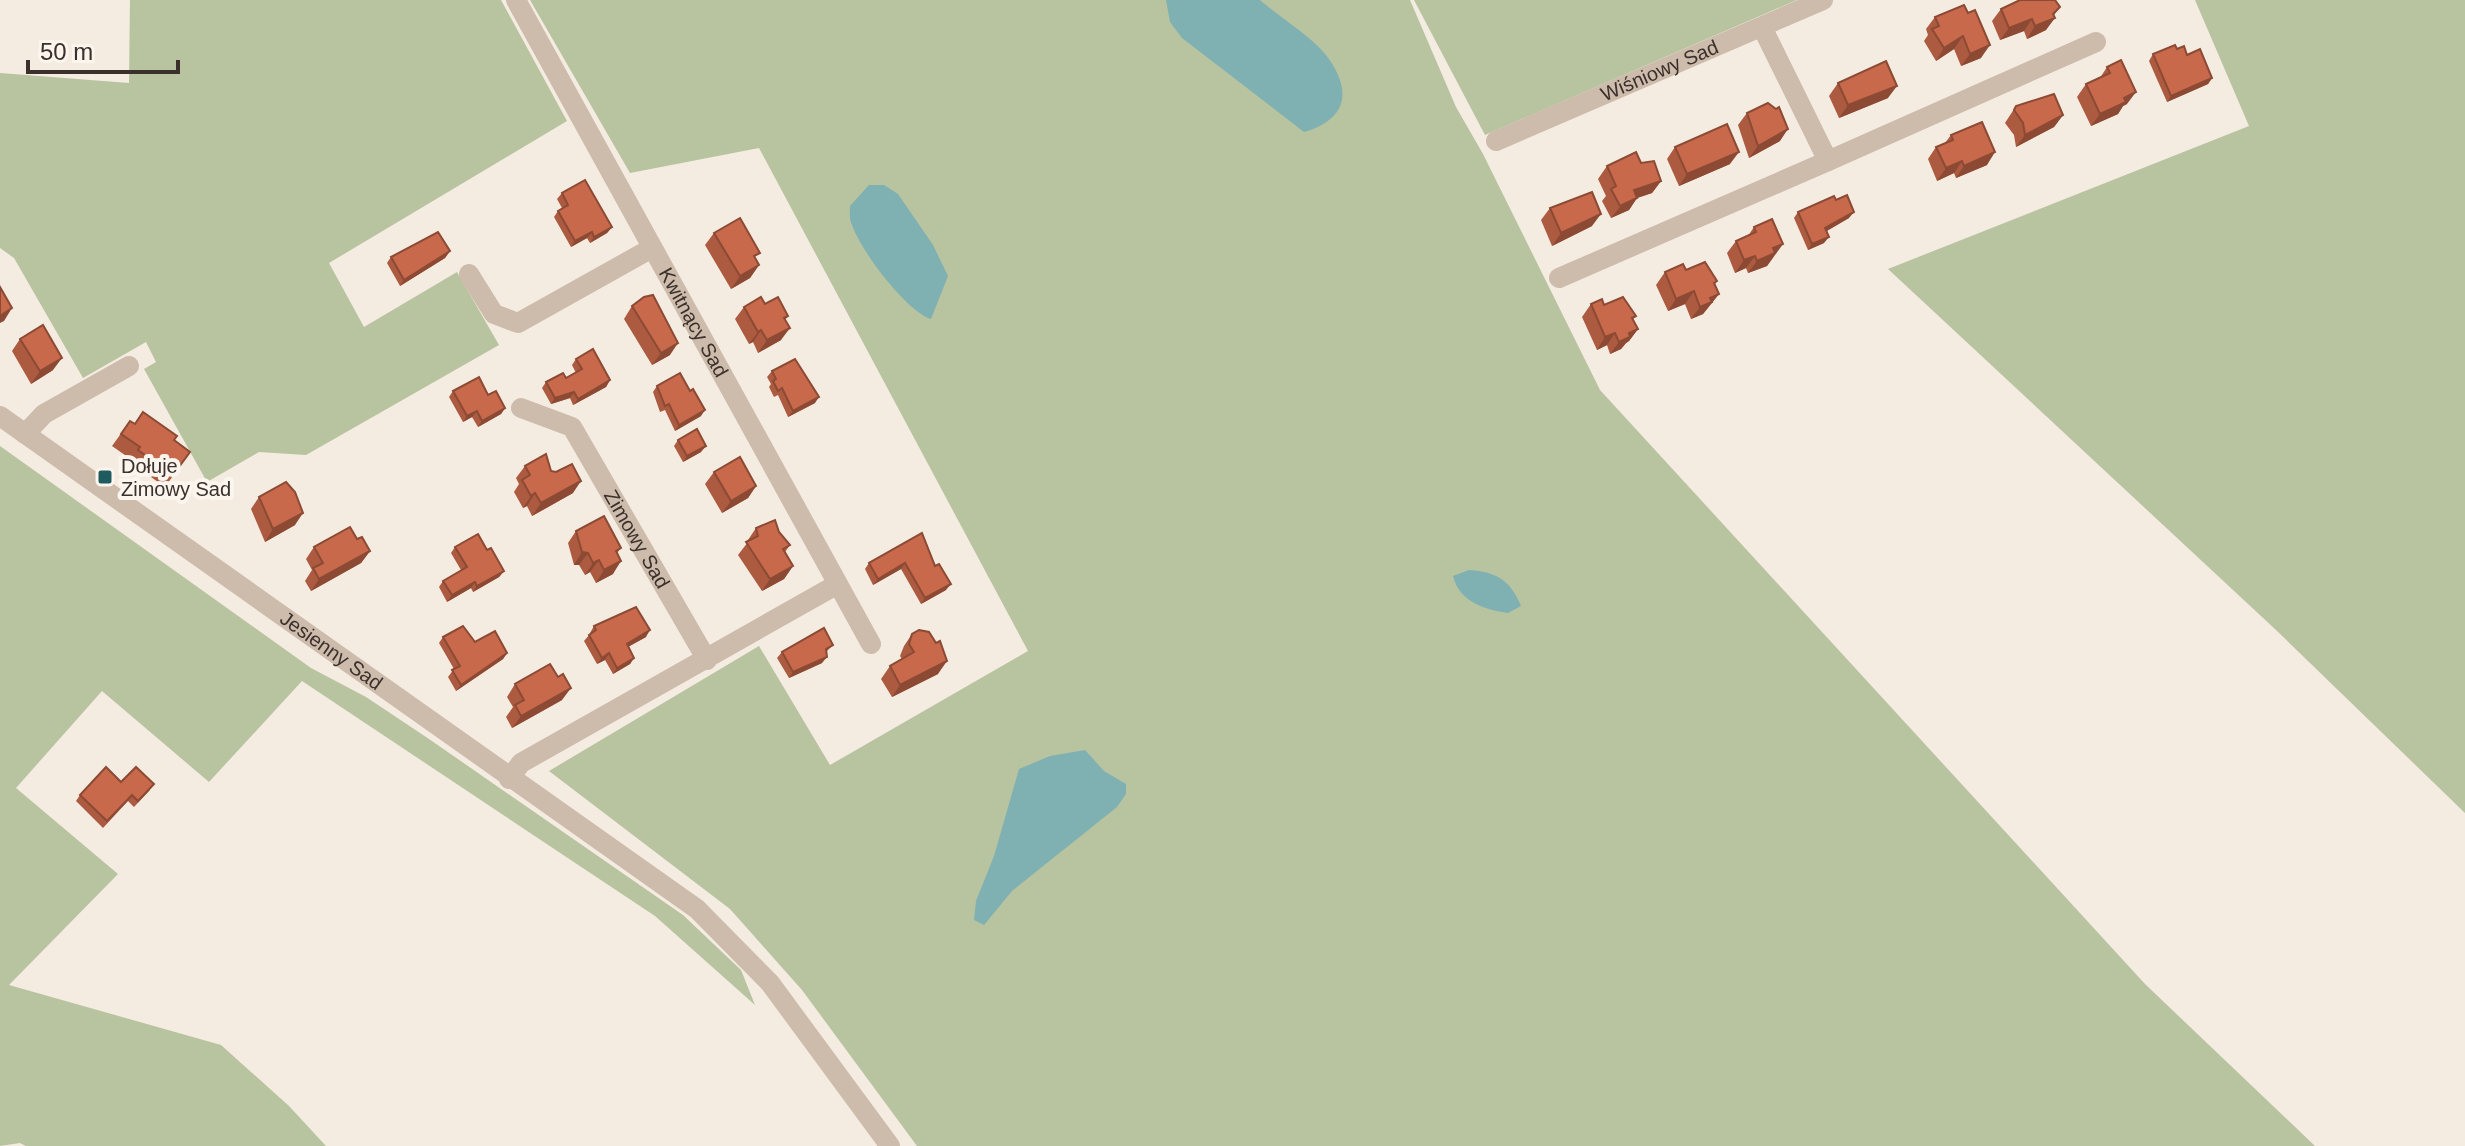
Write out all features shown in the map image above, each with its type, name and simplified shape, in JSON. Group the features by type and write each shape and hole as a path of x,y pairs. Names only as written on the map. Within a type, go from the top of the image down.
{"street":[{"name":"Kwitnący Sad","path":"516,0 871,644"},
{"name":"Wiśniowy Sad","path":"1496,141 1823,0"},
{"path":"1762,27 1828,161"},
{"path":"1559,278 2096,42"},
{"path":"469,274 494,314 518,323 652,248"},
{"path":"25,434 44,414 129,366"},
{"name":"Zimowy Sad","path":"521,408 572,427 707,660"},
{"name":"Jesienny Sad","path":"0,416 712,921 758,969 890,1146"},
{"path":"509,779 521,763 836,585"}],"green space":[{"path":"130,0 501,0 567,121 329,263 364,327 457,272 499,345 306,455 259,452 207,482 144,369 156,362 146,342 83,378 14,258 0,248 0,73 129,83"},
{"path":"530,0 1410,0 1456,107 1483,154 1600,390 2145,984 2315,1146 917,1146 802,990 730,909 549,771 759,646 830,765 1028,651 759,148 630,173"},
{"path":"1414,0 1797,0 1485,135"},
{"path":"2195,0 2465,0 2465,813 2276,630 1888,269 2249,126"},
{"path":"0,446 311,668 366,697 683,915 741,970 755,1005 655,916 302,681 209,782 102,691 16,788 118,874 9,985 221,1045 289,1106 326,1146 26,1146 20,1143 0,1146"}],"water":[{"path":"1166,0 1260,0 1308,37 1331,62 1342,87 1340,106 1335,115 1304,132 1182,38 1170,22"},
{"path":"869,185 884,185 898,194 933,245 948,276 931,319 897,293 874,264 850,221 850,206"},
{"path":"1469,570 1501,579 1521,606 1508,613 1474,603 1461,592 1453,576"},
{"path":"1085,750 1104,771 1126,784 1126,794 1117,807 1012,891 984,925 974,920 976,901 994,856 1019,769 1050,756"}],"building":[{"path":"2020,0 2055,0 2060,7 2053,14 2055,18 2035,26 2032,19 2009,28 2001,9"},
{"path":"1964,5 1968,13 1975,10 1990,45 1970,54 1963,36 1944,48 1932,29 1939,26 1935,17"},
{"path":"2175,45 2177,49 2184,46 2187,55 2200,49 2212,78 2171,96 2153,54"},
{"path":"2121,60 2136,92 2124,98 2126,102 2100,114 2086,84 2110,73 2107,67"},
{"path":"1886,61 1897,86 1848,105 1838,83"},
{"path":"2054,94 2063,115 2025,135 2023,123 2014,110 2016,106"},
{"path":"1768,103 1776,109 1779,107 1788,129 1758,146 1747,113"},
{"path":"1982,122 1995,152 1964,166 1962,161 1946,168 1936,147 1953,140 1951,135"},
{"path":"1727,124 1739,152 1687,174 1675,147"},
{"path":"1636,152 1641,163 1654,161 1661,181 1634,190 1637,198 1620,206 1611,189 1616,186 1607,166"},
{"path":"585,180 612,227 594,237 592,232 575,241 558,211 568,205 562,193"},
{"path":"1592,192 1601,214 1561,233 1550,208"},
{"path":"1847,195 1854,212 1825,228 1829,237 1812,244 1798,212 1834,196 1836,200"},
{"path":"740,218 760,253 754,256 759,265 740,276 714,233"},
{"path":"1772,219 1783,244 1773,248 1775,253 1757,261 1755,256 1744,260 1736,241 1756,232 1754,227"},
{"path":"438,232 450,251 404,280 391,257"},
{"path":"1705,262 1717,281 1714,283 1719,294 1710,298 1712,302 1700,307 1694,291 1676,299 1665,272 1683,264 1686,270"},
{"path":"0,287 12,308 0,316"},
{"path":"653,295 678,343 661,353 632,306 644,297"},
{"path":"761,297 765,304 778,297 788,316 784,318 790,328 767,340 761,330 758,332 744,307"},
{"path":"1623,297 1636,316 1632,318 1638,329 1619,342 1615,333 1605,337 1591,304 1602,299 1604,305"},
{"path":"43,325 62,358 40,371 20,339"},
{"path":"593,349 610,380 578,399 574,392 555,398 546,382 563,373 566,378 582,369 576,359"},
{"path":"795,359 819,397 793,411 782,388 778,391 772,371"},
{"path":"680,373 705,410 679,425 669,404 665,406 657,386"},
{"path":"479,377 488,395 496,391 505,408 482,421 477,411 467,416 453,391"},
{"path":"143,412 177,436 174,440 190,452 173,475 121,434 130,421 135,424"},
{"path":"697,429 706,446 687,456 678,440"},
{"path":"546,454 551,471 556,472 572,464 581,481 541,503 535,493 531,496 522,480 530,475 525,466"},
{"path":"740,457 756,486 731,501 714,472"},
{"path":"286,482 295,492 303,513 273,529 259,497"},
{"path":"604,516 621,548 616,551 621,561 604,570 599,560 593,563 588,553 582,552 576,531"},
{"path":"775,520 779,532 790,545 783,549 793,566 770,579 746,542 758,536 756,528"},
{"path":"350,527 357,539 362,537 370,551 319,579 313,568 323,563 314,547"},
{"path":"922,533 935,566 939,564 951,584 925,598 905,563 878,579 869,563"},
{"path":"478,534 487,550 491,548 504,571 452,595 443,581 467,567 455,547"},
{"path":"636,607 650,630 627,644 634,658 617,668 609,653 602,658 589,635 596,630 594,626"},
{"path":"463,626 475,642 495,631 507,653 461,685 452,670 460,666 443,637"},
{"path":"824,628 833,645 826,649 827,657 793,672 782,652"},
{"path":"919,630 929,632 936,643 940,641 947,661 900,685 890,666 914,652 909,644 912,634"},
{"path":"550,664 558,677 563,674 571,688 521,716 515,705 524,700 515,684"},
{"path":"106,767 121,782 136,767 154,784 138,801 132,795 107,821 80,795"}],"place":[{"name":"Dołuje Zimowy Sad","path":"105,477"}]}
